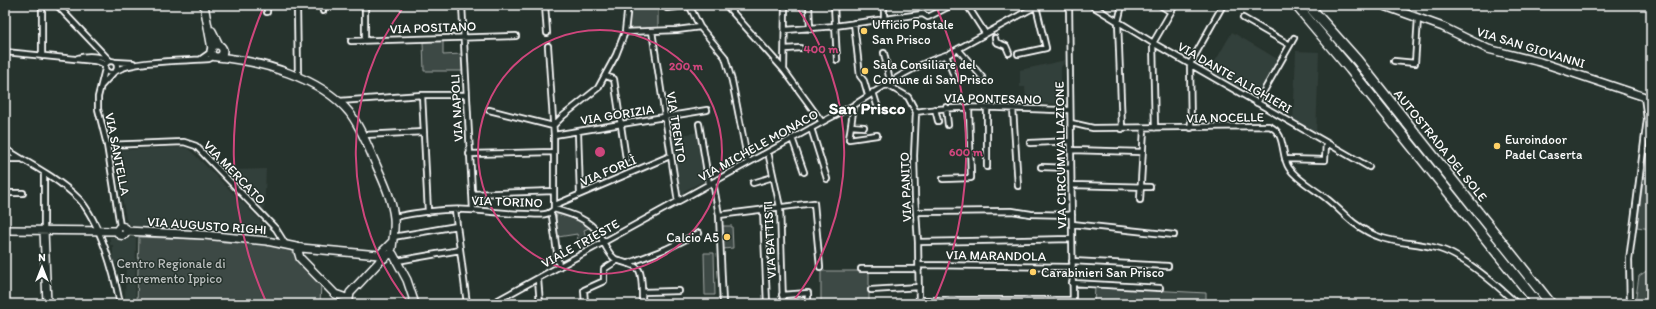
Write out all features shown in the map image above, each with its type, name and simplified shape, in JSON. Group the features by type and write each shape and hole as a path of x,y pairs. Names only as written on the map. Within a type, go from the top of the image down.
{"highway":[{"name":"AUTOSTRADA DEL SOLE","path":"1296,5 1350,69 1538,304"},
{"name":"AUTOSTRADA DEL SOLE","path":"1308,5 1356,60 1551,304"}],"street":[{"path":"42,5 42,56"},
{"path":"57,5 112,61 117,64 115,72"},
{"path":"204,5 214,53"},
{"path":"208,5 213,35 221,47 239,59"},
{"path":"267,5 267,12"},
{"path":"297,5 298,76"},
{"path":"322,5 322,11"},
{"path":"365,5 365,40"},
{"name":"VIA NAPOLI","path":"462,5 473,210"},
{"path":"544,5 547,33"},
{"path":"553,126 598,88 606,76 625,32 628,5"},
{"path":"726,5 784,70 822,122"},
{"path":"784,70 786,49 785,5"},
{"path":"809,5 810,29"},
{"path":"834,5 837,60"},
{"path":"884,5 884,19"},
{"path":"786,30 810,29 923,14 928,17 952,5"},
{"path":"967,5 985,33"},
{"name":"VIA CIRCUMVALLAZIONE","path":"1068,5 1072,168 1072,302"},
{"name":"VIA DANTE ALIGHIERI","path":"1091,5 1153,43 1369,167"},
{"path":"1122,5 1118,22 1122,129"},
{"path":"1160,5 1171,12"},
{"path":"1155,128 1153,43 1175,5"},
{"path":"1191,128 1190,64 1223,5"},
{"name":"VIA SAN GIOVANNI","path":"1382,5 1443,27 1488,49 1540,62 1649,100"},
{"path":"667,8 689,6 700,27 725,57 732,81 748,162"},
{"path":"1018,54 1046,48 1037,6"},
{"name":"VIA MICHELE MONACO","path":"678,202 748,162 854,105 906,71 946,55 1037,6"},
{"path":"1243,18 1290,45"},
{"path":"1394,62 1415,63 1418,18"},
{"path":"854,23 860,76 864,81 868,95"},
{"path":"625,32 700,27"},
{"name":"VIA TRENTO","path":"652,31 664,118 678,202"},
{"name":"VIA POSITANO","path":"351,41 516,36"},
{"path":"995,38 996,42 1006,46 1009,53"},
{"path":"1258,103 1294,38"},
{"path":"214,53 214,46 221,47"},
{"path":"548,46 554,135 554,207"},
{"path":"101,86 122,67 201,59 214,53 222,54 221,47"},
{"path":"786,49 800,48"},
{"path":"958,49 982,77"},
{"path":"5,52 77,58 99,62 105,68 107,73 115,72"},
{"path":"214,53 298,76 328,91 350,113 363,135 384,182 394,217 392,247 397,261 408,280 415,304"},
{"path":"884,53 888,83 908,97 916,112"},
{"path":"946,55 955,79"},
{"path":"77,58 100,58 112,61 141,64"},
{"path":"105,68 112,61"},
{"name":"VIA SANTELLA","path":"105,68 98,97 98,109 121,229"},
{"path":"606,76 614,79 626,159"},
{"path":"873,92 877,105"},
{"path":"339,101 422,95 466,95"},
{"path":"422,95 428,212"},
{"path":"1630,304 1629,260 1649,117 1646,110 1649,100"},
{"path":"1646,110 1649,100"},
{"path":"854,105 849,139 877,134"},
{"path":"946,107 948,125"},
{"name":"VIA PONTESANO","path":"916,112 946,107 1070,110"},
{"path":"943,179 971,178 969,107"},
{"path":"987,108 987,167"},
{"path":"935,109 938,121"},
{"path":"1013,109 1018,186"},
{"path":"489,110 553,126"},
{"name":"VIA GORIZIA","path":"554,135 707,110"},
{"name":"VIA PANITO","path":"916,112 914,156 919,302"},
{"name":"VIA NOCELLE","path":"1071,123 1093,128 1122,129 1269,126 1274,128 1280,135 1287,165 1293,173 1352,222 1379,238 1430,247 1448,252 1464,262 1517,304"},
{"path":"699,124 719,215 723,304"},
{"path":"851,126 864,127"},
{"path":"811,128 827,179"},
{"path":"1140,200 1144,128"},
{"path":"363,135 424,132"},
{"path":"578,132 580,194"},
{"path":"792,138 804,172"},
{"path":"1030,143 1071,141"},
{"name":"VIA MERCATO","path":"106,145 184,142 196,146 276,229 286,244"},
{"path":"1286,159 1325,160 1326,143"},
{"path":"5,150 60,183 79,200 92,218 98,231 114,277 120,304"},
{"path":"1071,150 1142,152"},
{"path":"469,154 554,152"},
{"name":"VIA BATTISTI","path":"768,152 780,207 783,304"},
{"name":"VIA FORLÌ","path":"554,207 580,194 670,156"},
{"path":"5,159 22,159"},
{"path":"1042,167 1072,168"},
{"path":"44,173 44,230 47,304"},
{"path":"754,184 773,177"},
{"path":"1072,185 1150,188"},
{"path":"472,194 554,191"},
{"path":"5,193 23,193"},
{"name":"VIALE TRIESTE","path":"491,304 678,202"},
{"path":"719,215 814,203 820,267"},
{"name":"VIA TORINO","path":"394,217 456,210 545,214 551,213 554,207 588,222 594,227 612,256 618,260"},
{"path":"763,209 767,304"},
{"path":"456,210 467,304"},
{"path":"916,212 1012,211 1031,214 1072,215"},
{"path":"552,216 559,267"},
{"path":"1072,224 1174,235"},
{"path":"286,244 335,294 348,302 350,293 379,259 392,247 457,226"},
{"name":"VIA AUGUSTO RIGHI","path":"5,230 98,231 121,229 204,235 286,244 301,248 379,259"},
{"path":"629,263 666,249 698,233"},
{"path":"918,242 1072,239"},
{"path":"379,259 392,247"},
{"path":"300,258 298,251 301,248"},
{"path":"397,261 460,250"},
{"path":"585,304 584,290 604,281 604,269 618,260 629,263 640,272 642,304"},
{"path":"1072,261 1168,266"},
{"name":"VIA MARANDOLA","path":"861,269 919,267 1072,267"},
{"path":"538,278 540,304"},
{"path":"1072,283 1160,288"},
{"path":"871,290 919,288"},
{"path":"642,292 679,291"},
{"path":"782,294 808,293 808,304"},
{"path":"503,298 504,304"},
{"path":"919,302 1072,302"}],"shaded area":[{"path":"1232,32 1279,60 1256,99 1209,72"},
{"path":"1296,51 1319,52 1316,136 1293,123"},
{"path":"1066,60 1061,67 1061,104 1026,103 1025,87 1020,87 1020,70"},
{"path":"699,132 707,179 684,191 684,195 680,196 670,137"},
{"path":"187,148 193,153 259,219 266,228 263,232 250,232 248,229 224,227 219,230 134,228 129,224 126,219 114,154 117,150"},
{"path":"266,169 264,218 225,177 230,170"},
{"path":"110,237 136,238 135,304 128,304 128,302 125,302 126,266 117,266 117,263 113,263 113,245 110,245"}],"green space":[{"path":"630,5 658,5 658,30 629,30"},
{"path":"443,41 443,55 462,54 463,71 424,71 423,42"},
{"path":"1649,135 1651,135 1651,229 1637,227"},
{"path":"557,214 582,221 591,227 584,230 588,248 580,251 577,234 558,237 556,219"},
{"name":"Calcio A5","path":"722,226 732,226 733,248 723,249"},
{"name":"Centro Regionale di Incremento Ippico","path":"139,237 221,240 223,242 251,242 287,247 321,283 320,304 137,304"},
{"path":"704,253 714,253 715,295 705,295"},
{"path":"1651,268 1651,304 1635,304 1639,276"},
{"path":"821,271 869,271 869,304 821,304"},
{"path":"1095,287 1206,293 1206,304 1094,304"}],"place":[{"name":"Ufficio Postale San Prisco","path":"864,31"},
{"name":"Sala Consiliare del Comune di San Prisco","path":"865,71"},
{"name":"Euroindoor Padel Caserta","path":"1497,146"},
{"name":"Calcio A5","path":"727,237"},
{"name":"Carabinieri San Prisco","path":"1033,272"}],"district":[{"name":"San Prisco","path":"867,108"}]}
